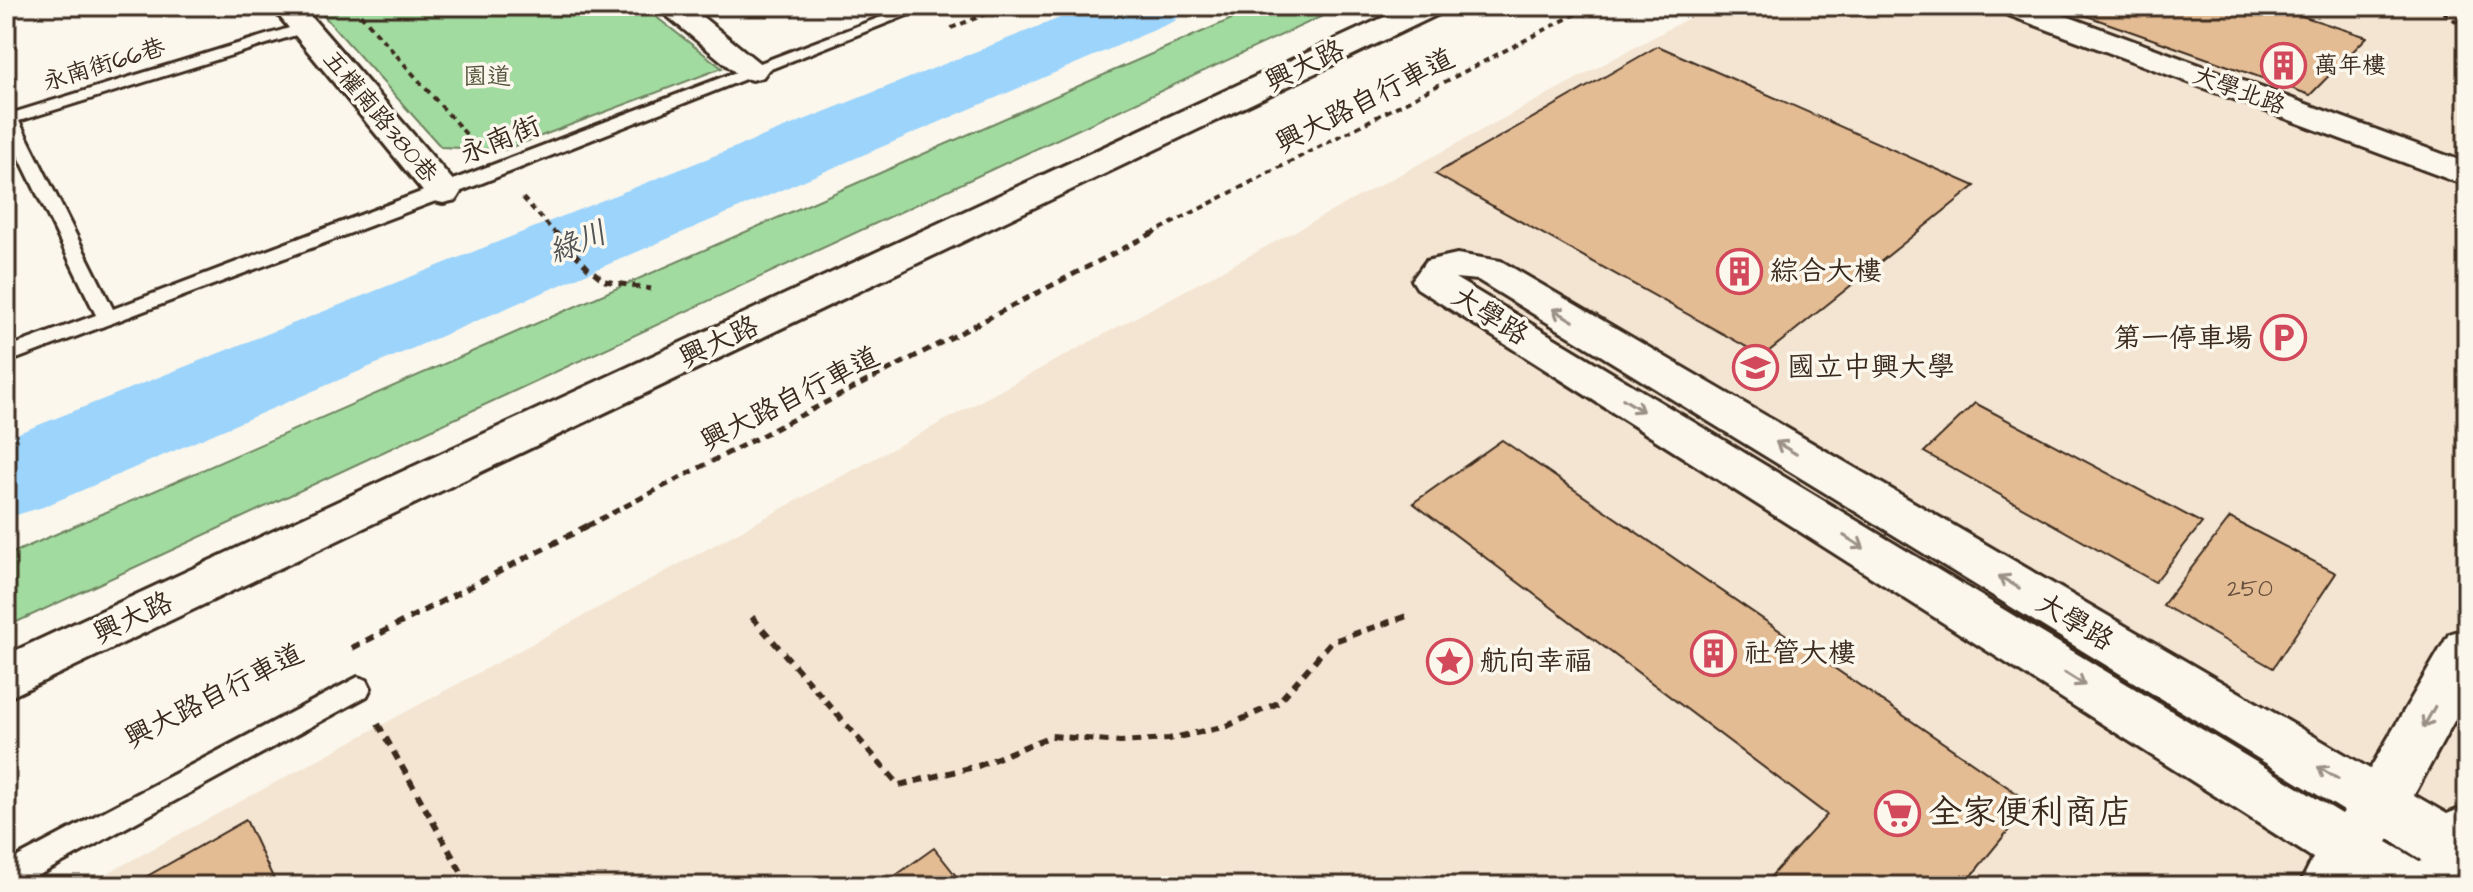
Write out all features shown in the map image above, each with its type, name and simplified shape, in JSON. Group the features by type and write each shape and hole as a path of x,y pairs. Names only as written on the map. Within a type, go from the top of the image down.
{"street":[{"path":"670,6 752,70"},
{"name":"興大路","path":"6,678 1432,6"},
{"name":"大學北路","path":"2011,6 2467,175"},
{"name":"五權南路380巷","path":"295,17 443,192"},
{"name":"大學路","path":"2408,886 2338,868 1431,280 1440,269 1457,266 1487,269 2380,804 2458,856"},
{"path":"2338,868 2380,804 2467,649"}],"lane":[{"name":"永南街","path":"6,356 443,192 923,6"},
{"name":"永南街66巷","path":"107,317 8,120 295,17"},
{"path":"6,878 358,688"}],"path":[{"name":"興大路自行車道","path":"345,651 1591,6"},
{"path":"2435,6 2467,29"},
{"path":"523,197 588,268 605,281 651,289"},
{"path":"752,617 899,785 978,766 1051,736 1132,741 1169,739 1227,726 1278,703 1331,642 1407,616"},
{"path":"358,688 469,886"}],"shaded area":[{"name":"國立中興大學","path":"1711,6 2467,6 2467,886 84,886"}],"green space":[{"name":"園道","path":"315,6 642,6 722,68 504,150 441,147"},
{"path":"1261,6 1344,6 6,627 6,556"}],"building":[{"name":"萬年樓","path":"2059,6 2271,6 2367,37 2310,95"},
{"name":"綜合大樓","path":"1658,46 1975,186 1763,356 1435,174"},
{"path":"1975,403 2202,523 2155,582 1924,452"},
{"name":"社管大樓","path":"1502,440 2031,803 1963,886 1762,886 1827,815 1413,503"},
{"path":"2230,518 2336,573 2273,668 2163,605"},
{"path":"246,820 277,886 130,886"},
{"path":"934,848 964,886 881,886"}],"waterway":[{"name":"綠川","path":"6,480 1151,6"}],"place":[{"name":"萬年樓","path":"2283,66"},
{"name":"綜合大樓","path":"1739,271"},
{"name":"第一停車場","path":"2284,338"},
{"name":"國立中興大學","path":"1756,367"},
{"name":"社管大樓","path":"1713,653"},
{"name":"航向幸福","path":"1449,661"},
{"name":"全家便利商店","path":"1897,813"}]}
